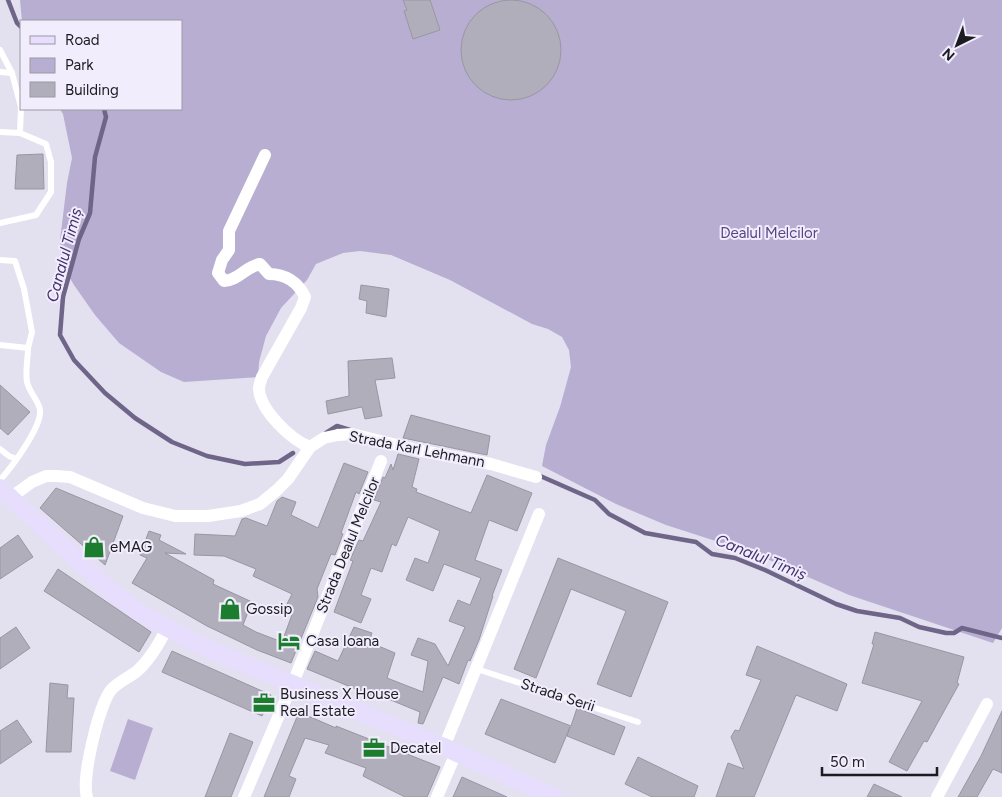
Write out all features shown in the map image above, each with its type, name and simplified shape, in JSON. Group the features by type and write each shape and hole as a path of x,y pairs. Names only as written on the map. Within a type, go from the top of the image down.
{"street":[{"path":"265,154 229,231 229,250 222,260 218,274 224,281 233,280 252,266 260,264 269,274 280,274 293,281 303,293 305,297 301,308 262,377 259,388 271,415 300,444 310,447"},
{"name":"Strada Karl Lehmann","path":"5,493 46,476 70,477 143,508 175,516 208,516 241,511 260,504 277,490 288,479 310,447 324,438 352,434 417,450 491,464 536,477"},
{"name":"Strada Dealul Melcilor","path":"244,797 292,684 381,460"},
{"path":"5,493 110,590 137,611 167,628 199,645 450,750 554,797"},
{"path":"437,797 450,750 477,669 539,514"},
{"path":"87,797 85,781 102,708 111,691 145,662 160,642 167,628"},
{"path":"937,797 987,704"}],"lane":[{"path":"0,50 12,73 20,103"},
{"path":"0,72 12,73"},
{"path":"20,133 21,110"},
{"path":"0,132 20,133 46,144 51,162 51,192 36,214 0,223"},
{"path":"0,260 15,262 24,289 32,332 28,348 27,382 40,410 38,422 28,441 0,480"},
{"path":"0,344 28,348"},
{"path":"0,449 16,459"},
{"name":"Strada Serii","path":"477,669 638,722"}],"green space":[{"name":"Dealul Melcilor","path":"20,0 1002,0 1002,628 993,643 849,595 756,554 666,525 616,504 542,466 546,445 560,407 571,367 569,350 562,337 548,329 532,324 450,280 391,255 360,251 343,253 316,264 307,280 281,308 266,336 259,362 258,377 184,382 161,372 119,343 95,315 61,263 60,240 72,158 61,110 182,110 182,20 22,20"},
{"path":"128,719 153,728 135,780 110,771"}],"building":[{"path":"403,0 430,0 440,30 413,39 404,11 407,10"},
{"path":"511,0 530,4 546,15 557,31 561,50 557,69 546,85 530,96 511,100 492,96 476,85 465,69 461,50 465,31 476,15 492,4"},
{"path":"43,154 44,189 15,189 17,155"},
{"path":"361,285 389,289 386,317 366,313 367,301 359,299"},
{"path":"392,358 395,378 375,380 382,416 365,419 362,407 328,414 326,401 349,396 348,361"},
{"path":"0,385 30,412 8,435 0,428"},
{"path":"411,415 490,436 487,455 403,438"},
{"path":"398,454 419,459 412,487 417,489 416,492 471,513 487,475 532,493 517,531 489,520 475,560 502,570 479,640 470,661 468,660 459,684 443,677 423,724 418,723 420,712 381,696 380,699 307,669 315,651 338,661 354,627 372,633 369,642 395,653 387,678 423,692 428,661 411,655 418,638 435,644 448,666 465,627 449,621 458,600 470,605 481,578 444,564 433,591 406,580 415,558 428,563 440,531 408,517 396,546 392,544 382,572 371,568 361,595 371,599 361,623 334,612 353,561 350,560 359,540 363,541 381,502 374,500 383,477 385,478 391,464 393,470"},
{"path":"344,463 368,472 359,494 356,492 335,555 331,554 317,589 318,597 291,663 257,650 207,626 132,583 147,558 140,555 149,531 161,535 159,540 186,554 165,553 214,580 213,584 252,602 243,625 282,642 293,612 285,608 292,594 253,576 256,569 224,556 194,555 195,534 235,536 242,519 246,518 267,526 277,501 282,497 296,502 291,515 318,528"},
{"path":"56,488 123,516 105,565 40,508"},
{"path":"18,535 33,557 0,579 0,548"},
{"path":"558,558 668,602 631,697 597,684 626,611 571,589 536,678 514,669"},
{"path":"58,569 151,632 139,652 44,591"},
{"path":"16,627 30,648 0,669 0,638"},
{"path":"875,632 964,657 957,683 959,684 927,742 924,741 907,771 889,762 922,701 862,683 874,644 872,644"},
{"path":"757,646 847,684 837,711 796,695 754,797 716,797 728,763 744,769 731,737 735,730 739,731 761,680 746,675"},
{"path":"172,651 271,695 262,716 162,672"},
{"path":"50,683 68,685 67,698 74,698 71,752 46,752"},
{"path":"501,699 571,726 577,708 625,727 614,755 567,736 570,727 555,763 485,734"},
{"path":"1002,711 1002,773 993,769 977,797 958,797 981,756"},
{"path":"299,712 440,767 427,797 405,797 363,776 366,768 325,753 329,745 305,738 289,776 296,779 289,797 264,797"},
{"path":"17,720 32,742 0,764 0,731"},
{"path":"230,733 253,742 231,797 205,797"},
{"path":"638,757 698,786 694,797 652,797 625,784"},
{"path":"462,777 507,797 453,797"},
{"path":"874,784 902,797 867,797"}],"waterway":[{"name":"Canalul Timiș","path":"8,0 20,26"},
{"name":"Canalul Timiș","path":"104,110 106,117 95,157 90,213 79,239 63,297 60,335 74,360 105,393 135,418 172,442 207,456 245,464 279,462 293,453"},
{"name":"Canalul Timiș","path":"326,433 337,426 350,430"},
{"name":"Canalul Timiș","path":"538,475 595,500 609,514 645,533 696,542 712,554 735,558 765,570 836,604 857,611 900,618 919,627 946,633 954,633 962,628 1002,638"}],"place":[{"name":"eMAG","path":"94,547"},
{"name":"Gossip","path":"230,609"},
{"name":"Casa Ioana","path":"289,641"},
{"name":"Business X House Real Estate","path":"264,703"},
{"name":"Decatel","path":"374,748"}]}
